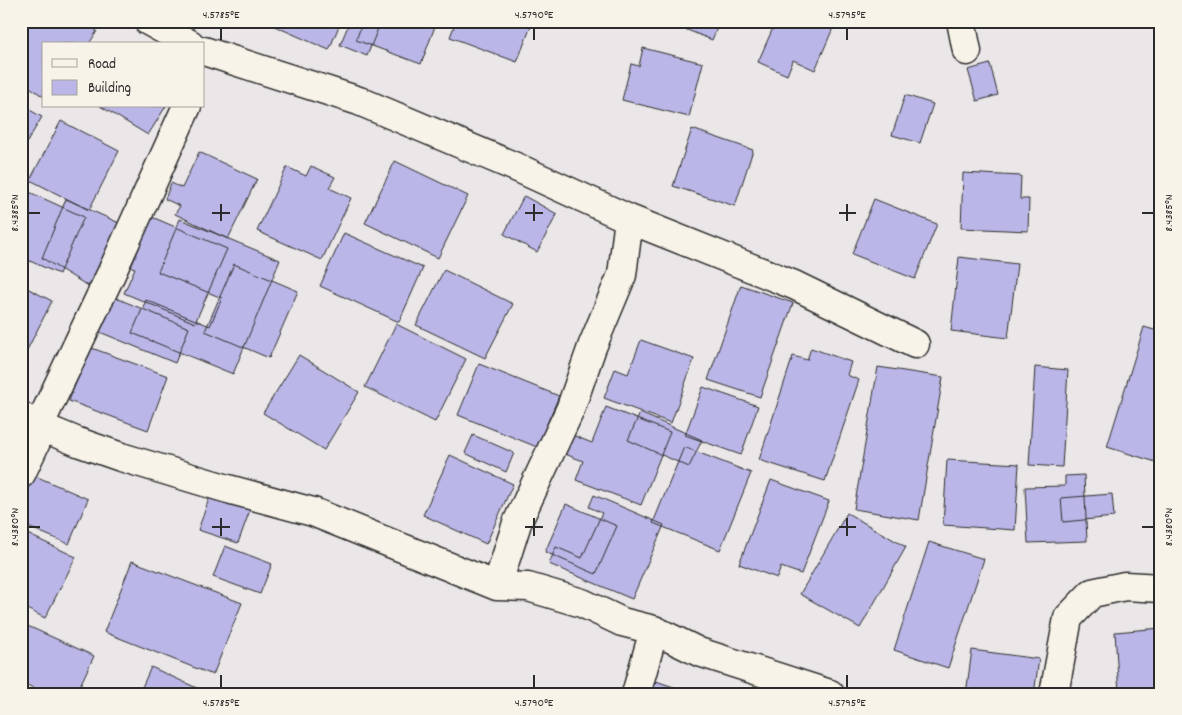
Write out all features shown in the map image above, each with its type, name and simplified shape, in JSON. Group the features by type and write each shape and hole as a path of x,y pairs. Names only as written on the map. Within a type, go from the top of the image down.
{"street":[{"path":"148,21 182,42"},
{"path":"961,21 967,51"},
{"path":"205,55 359,100 518,168 629,219 794,285 915,344"},
{"path":"21,474 36,442 30,421 111,274 186,108"},
{"path":"496,586 517,523 570,410 592,346 622,275 629,219"},
{"path":"30,421 121,457 313,512 496,586 528,588 582,603 622,622 654,630 699,652 830,694"},
{"path":"1054,694 1068,618 1092,592 1126,586 1161,588"},
{"path":"636,694 654,630"}],"building":[{"path":"30,21 83,21 97,31 90,42 42,42 42,96 21,81 21,34"},
{"path":"263,21 341,21 329,50"},
{"path":"350,21 381,21 367,56 340,45"},
{"path":"363,21 437,21 421,64 356,40"},
{"path":"456,21 533,21 517,62 450,37"},
{"path":"665,21 720,21 712,40"},
{"path":"776,21 817,21 833,28 815,70 793,60 787,75 758,62"},
{"path":"643,48 703,63 689,117 622,100 631,64 639,66"},
{"path":"990,64 998,95 977,101 968,70"},
{"path":"905,95 933,104 920,143 892,135"},
{"path":"21,105 42,117 21,152"},
{"path":"103,108 165,108 148,135"},
{"path":"61,121 119,151 89,210 30,180"},
{"path":"692,129 753,150 735,206 673,186"},
{"path":"199,152 257,179 228,239 175,214 180,206 165,199 171,183 182,188"},
{"path":"395,161 468,196 438,258 365,223"},
{"path":"311,166 335,177 329,188 351,198 322,260 257,231 287,167 306,176"},
{"path":"963,173 1021,176 1020,199 1029,199 1028,231 961,228"},
{"path":"27,191 84,217 59,274 21,257 21,203"},
{"path":"524,196 557,214 537,252 504,234"},
{"path":"66,199 128,227 88,286 42,258"},
{"path":"874,199 937,224 915,279 852,254"},
{"path":"152,217 227,249 195,323 124,293 135,268 131,267"},
{"path":"180,219 280,260 233,374 132,333 146,300 210,326 222,298 158,272"},
{"path":"344,233 423,268 399,322 320,286"},
{"path":"959,257 1017,264 1008,338 951,331"},
{"path":"234,264 298,291 269,358 205,331"},
{"path":"444,270 513,304 485,358 416,325"},
{"path":"21,285 52,301 24,356 21,355"},
{"path":"741,285 793,303 760,397 708,380"},
{"path":"111,296 189,328 175,363 90,328"},
{"path":"396,324 466,359 435,422 365,387"},
{"path":"1144,327 1161,332 1161,445 1156,462 1107,447"},
{"path":"641,340 694,359 671,423 604,398 615,369 628,374"},
{"path":"89,347 168,376 148,430 69,401"},
{"path":"811,348 851,362 847,375 859,380 825,481 759,460 793,356 807,360"},
{"path":"299,355 359,392 324,450 263,413"},
{"path":"479,364 559,396 537,447 458,415"},
{"path":"878,367 943,377 919,520 854,509"},
{"path":"1035,367 1068,370 1062,467 1029,465"},
{"path":"703,387 758,406 741,455 685,435"},
{"path":"606,407 670,432 641,505 576,480 583,461 565,454 572,435 592,443"},
{"path":"640,413 702,440 689,467 628,440"},
{"path":"473,435 514,453 506,472 465,453"},
{"path":"684,447 751,473 720,550 653,523"},
{"path":"450,455 513,484 486,544 423,515"},
{"path":"947,460 1019,464 1015,530 943,525"},
{"path":"33,475 88,499 69,544 21,524 21,503"},
{"path":"1084,475 1087,541 1028,543 1025,487 1065,486 1065,476"},
{"path":"771,480 829,501 801,574 781,567 777,578 739,564"},
{"path":"1112,494 1114,517 1063,522 1061,498"},
{"path":"594,495 664,525 632,599 549,564 556,547 582,558 602,513 589,507"},
{"path":"210,496 250,510 238,543 198,530"},
{"path":"566,504 617,526 596,574 545,552"},
{"path":"847,513 906,547 860,628 800,594"},
{"path":"21,531 76,557 45,618 21,606"},
{"path":"929,542 984,559 948,668 894,650"},
{"path":"225,546 272,564 260,594 213,577"},
{"path":"132,561 242,603 213,675 104,632"},
{"path":"21,623 94,656 76,694 46,694 21,682"},
{"path":"1161,628 1161,694 1119,694 1115,632"},
{"path":"972,650 1039,659 1034,694 966,694"},
{"path":"151,667 210,694 139,694"},
{"path":"656,681 694,694 652,694"},
{"path":"946,688 962,692 961,694 944,694"}]}
